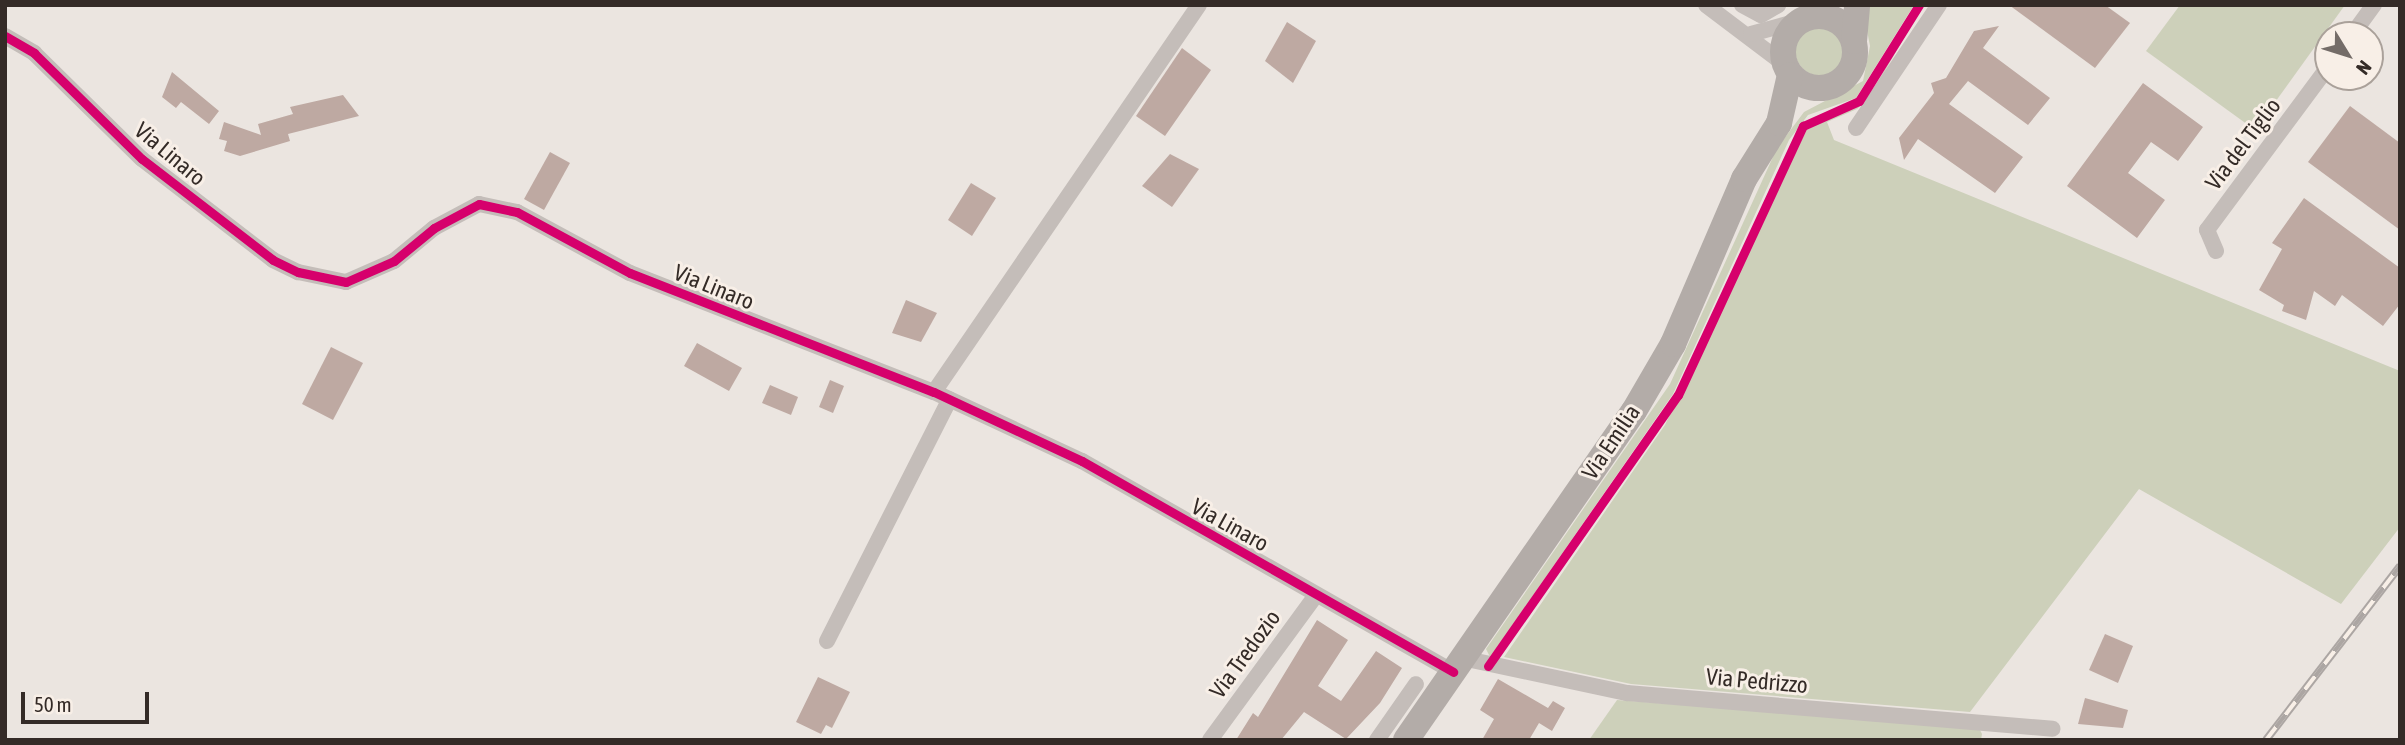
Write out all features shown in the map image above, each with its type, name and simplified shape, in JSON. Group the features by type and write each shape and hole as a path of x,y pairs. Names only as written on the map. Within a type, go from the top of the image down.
{"main road":[{"name":"Via Emilia","path":"1406,740 1634,411 1673,344 1744,179 1779,123 1853,66 1857,5"},
{"name":"Via Emilia","path":"1779,123 1787,69 1785,38 1814,13"},
{"path":"1814,13 1839,21 1854,41"},
{"path":"1787,69 1824,89"}],"street":[{"path":"934,392 1199,5"},
{"path":"1706,5 1751,34 1787,69"},
{"path":"1742,5 1761,15 1778,5"},
{"path":"1856,128 1939,5"},
{"path":"2362,21 2374,5"},
{"path":"1751,34 1814,13"},
{"name":"Via Linaro","path":"5,36 34,53 142,159 273,260 298,272 346,282 394,261 454,215 479,204 496,206 681,295 934,392 1082,461 1316,594 1457,665"},
{"name":"Via del Tiglio","path":"2216,251 2207,230 2314,86"},
{"path":"827,641 950,399"},
{"name":"Via Tredozio","path":"1210,740 1316,594"},
{"name":"Via Pedrizzo","path":"1457,665 1627,693 2052,729"},
{"path":"1377,740 1416,684"}],"green space":[{"path":"1862,5 1914,5 1856,98 1808,115 1789,140 1673,394 1490,657 1486,649 1670,384 1777,148 1804,112 1863,81 1870,46"},
{"path":"1923,5 1868,100 1857,109 1827,122 1834,140 2400,371 2400,527 2341,604 2139,489 1970,712 1631,684 1504,657 1665,425 1808,127 1868,98"},
{"path":"2180,5 2345,5 2333,21 2314,21 2314,48 2255,130 2146,51"},
{"path":"1821,24 1831,26 1839,32 1845,40 1845,60 1839,68 1831,74 1821,76 1811,74 1803,68 1797,60 1795,50 1797,40 1803,32 1811,26"},
{"path":"1617,700 1979,728 1982,734 1981,740 1589,740"}],"building":[{"path":"2009,5 2105,5 2130,23 2095,68"},
{"path":"1287,22 1316,41 1293,83 1265,61"},
{"path":"1999,26 1983,48 2050,98 2028,125 1968,81 1949,104 2023,157 1995,193 1918,139 1904,160 1899,138 1934,93 1931,83 1946,78 1974,31"},
{"path":"1182,48 1211,70 1165,136 1136,116"},
{"path":"172,72 219,111 209,124 181,102 176,108 162,97"},
{"path":"2143,83 2203,127 2178,161 2151,142 2128,173 2165,200 2137,238 2067,186"},
{"path":"343,95 359,116 288,134 290,141 240,156 224,151 227,141 219,139 224,122 261,135 258,124 293,114 290,107"},
{"path":"2350,106 2400,143 2400,230 2308,162"},
{"path":"550,152 570,163 544,210 524,199"},
{"path":"1170,154 1199,169 1172,207 1142,186"},
{"path":"971,183 996,198 972,236 948,220"},
{"path":"2304,198 2400,268 2400,304 2383,326 2342,295 2335,306 2314,291 2306,320 2282,311 2284,305 2259,290 2282,249 2272,243"},
{"path":"906,300 937,313 921,342 892,333"},
{"path":"697,343 742,368 729,391 684,366"},
{"path":"331,347 363,363 333,420 302,404"},
{"path":"830,380 844,386 833,413 819,407"},
{"path":"770,385 798,397 791,415 762,403"},
{"path":"1317,620 1348,640 1318,686 1341,701 1376,651 1402,668 1380,703 1346,739 1304,712 1281,740 1236,740 1253,713 1258,717"},
{"path":"2105,634 2133,646 2118,683 2089,670"},
{"path":"818,677 850,692 832,728 826,725 821,734 796,722"},
{"path":"1498,679 1548,708 1553,701 1565,708 1552,731 1539,723 1529,740 1482,740 1494,719 1480,710"},
{"path":"2085,698 2128,710 2123,728 2078,724"}],"railway":[{"path":"2266,740 2400,566"}],"cycle path":[{"path":"1488,666 1678,395 1803,126 1859,101 1919,5"},
{"path":"5,36 34,53 142,159 273,260 298,272 346,282 394,261 434,228 479,204 517,212 630,273 934,392 1082,461 1453,672"}]}
